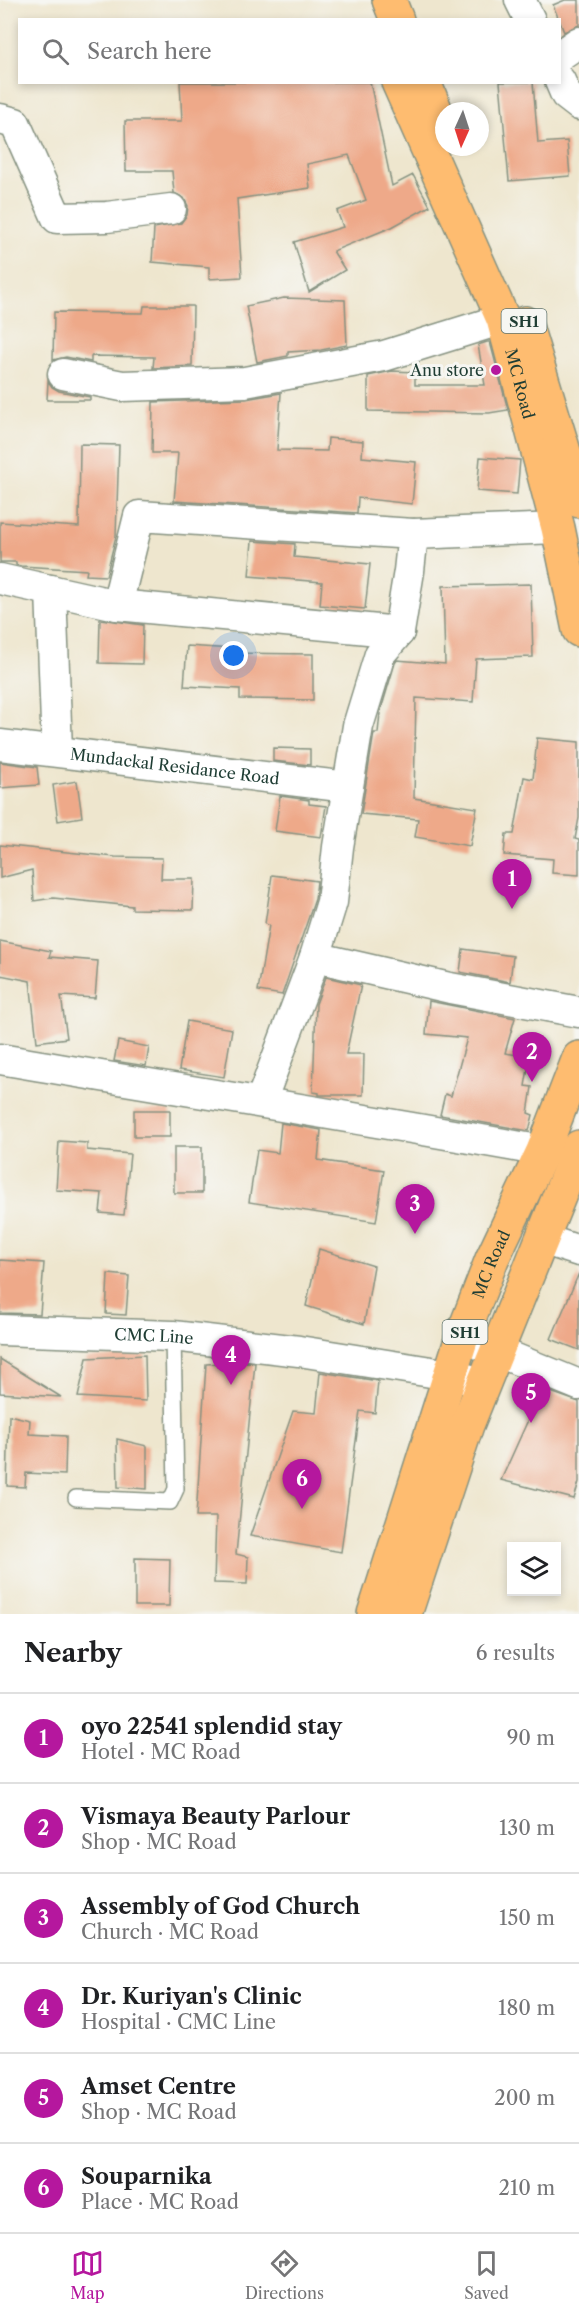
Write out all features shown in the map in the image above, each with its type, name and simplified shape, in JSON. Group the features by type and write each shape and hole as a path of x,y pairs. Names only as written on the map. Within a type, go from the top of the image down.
{"main road":[{"path":"364,0 371,18"},
{"path":"389,0 396,18"},
{"name":"MC Road","path":"399,84 503,319 558,528 579,630"},
{"path":"424,84 435,110"},
{"name":"MC Road","path":"455,156 530,335 579,501"},
{"name":"MC Road","path":"374,1614 462,1337 492,1258 543,1151 579,1058"},
{"name":"SH1","path":"405,1614 467,1425 579,1147"}],"street":[{"path":"520,0 529,18"},
{"path":"561,54 579,42"},
{"path":"561,83 566,95 579,105"},
{"path":"0,119 15,123 57,218 107,217 171,209"},
{"path":"63,374 122,386 245,382 384,356 503,319"},
{"path":"117,605 139,516 413,534 558,528"},
{"path":"261,1101 315,957 332,902 358,726 380,654 399,633 410,572 413,534"},
{"path":"0,579 117,605 399,633"},
{"path":"51,590 57,751"},
{"name":"Mundackal Residance Road","path":"0,746 348,787"},
{"path":"315,957 450,988 579,1012"},
{"path":"0,1059 202,1094 261,1101 543,1151"},
{"path":"542,1239 579,1251"},
{"name":"CMC Line","path":"0,1330 173,1336 299,1352 450,1375 485,1383"},
{"path":"462,1337 498,1350 552,1376 579,1385"}],"lane":[{"path":"76,1498 170,1502 176,1489 173,1336"}],"building":[{"path":"565,0 579,0 579,25 564,32 561,18 558,18 553,5"},
{"path":"180,84 370,84 392,186 413,175 430,206 392,227 333,251 345,270 309,292 294,242 343,227 337,211 366,200 349,155 307,164 310,188 237,199 242,277 209,279 209,267 152,262 154,228 181,223 187,215 188,206 184,198 174,193 172,171 126,171 125,121 182,121"},
{"path":"500,84 533,84 538,143 567,141 570,176 509,181"},
{"path":"284,298 345,300 347,345 321,350 288,352 288,356 257,362 246,306"},
{"path":"144,306 193,306 192,366 153,368 154,357 91,356 91,362 66,357 53,360 54,312 143,313"},
{"path":"490,342 508,410 489,413 368,411 368,376 392,371 415,372 415,385 485,385 478,345"},
{"path":"48,381 59,391 90,397 90,400 47,400"},
{"path":"281,393 277,450 327,451 328,438 363,441 362,457 416,462 412,504 358,498 357,513 174,501 178,453 152,453 153,402 246,399"},
{"path":"80,444 119,445 116,536 106,576 86,575 87,570 21,566 16,565 16,562 0,562 0,522 79,527"},
{"path":"480,457 520,460 517,494 477,491"},
{"path":"252,541 295,544 294,557 370,564 365,609 320,605 322,582 249,576"},
{"path":"531,584 533,657 476,659 473,702 416,698 414,798 477,808 470,846 415,837 418,819 361,814 374,733 378,733 380,713 395,663 397,660 445,664 443,586"},
{"path":"100,619 143,625 142,664 99,663"},
{"path":"187,646 232,649 232,653 313,654 313,700 240,699 240,689 184,686"},
{"path":"537,738 579,742 579,818 575,839 579,840 579,875 552,873 553,859 504,855 506,834 514,834 524,777 533,779"},
{"path":"273,748 310,749 310,765 273,761"},
{"path":"0,762 37,767 39,785 0,788"},
{"path":"77,781 82,817 58,821 53,785"},
{"path":"280,796 309,800 309,804 326,806 321,837 275,831"},
{"path":"0,845 115,857 162,858 161,879 194,879 193,910 132,909 132,906 53,898 34,901 32,870 0,878"},
{"path":"272,875 317,881 315,899 282,995 258,991 269,925 265,924"},
{"path":"0,941 51,951 49,957 98,961 95,998 61,996 67,1038 37,1042 30,981 0,975"},
{"path":"463,949 513,956 510,982 460,972"},
{"path":"326,977 361,985 346,1054 364,1054 363,1095 319,1095 313,1092 316,1004"},
{"path":"429,1001 515,1018 505,1053 530,1057 525,1086 532,1087 528,1113 533,1115 529,1131 440,1115 445,1094 451,1096 467,1038 426,1034"},
{"path":"187,1021 232,1029 224,1077 179,1070"},
{"path":"118,1041 149,1047 146,1066 114,1061"},
{"path":"134,1110 170,1110 170,1137 134,1137"},
{"path":"281,1123 321,1130 318,1160 384,1170 376,1222 249,1202 257,1150 278,1153"},
{"path":"59,1141 87,1143 87,1150 130,1154 124,1215 100,1213 102,1193 56,1190"},
{"path":"174,1147 202,1147 202,1193 174,1193"},
{"path":"319,1249 374,1266 364,1324 306,1306"},
{"path":"0,1260 44,1263 40,1314 0,1313"},
{"path":"579,1273 579,1350 551,1339"},
{"path":"108,1274 129,1276 126,1315 106,1314"},
{"path":"145,1355 146,1401 78,1397 87,1358"},
{"path":"0,1359 61,1397 0,1393"},
{"path":"255,1363 236,1554 248,1557 247,1584 214,1583 216,1517 196,1517 206,1364"},
{"path":"320,1372 378,1381 375,1413 360,1411 341,1552 250,1536 293,1411 316,1413"},
{"path":"542,1389 579,1402 579,1482 574,1499 501,1480"},
{"path":"9,1415 30,1420 29,1434 66,1436 65,1475 26,1473 25,1487 7,1486"},
{"path":"117,1439 147,1446 147,1489 118,1487"},
{"path":"135,1558 170,1559 169,1606 135,1606"}],"place":[{"name":"Anu store","path":"496,370"},
{"name":"oyo 22541 splendid stay","path":"512,909"},
{"name":"Vismaya Beauty Parlour","path":"532,1082"},
{"name":"Assembly of God Church","path":"415,1234"},
{"name":"Dr. Kuriyan's Clinic","path":"231,1385"},
{"name":"Amset Centre","path":"531,1423"},
{"name":"Souparnika","path":"302,1509"}]}
